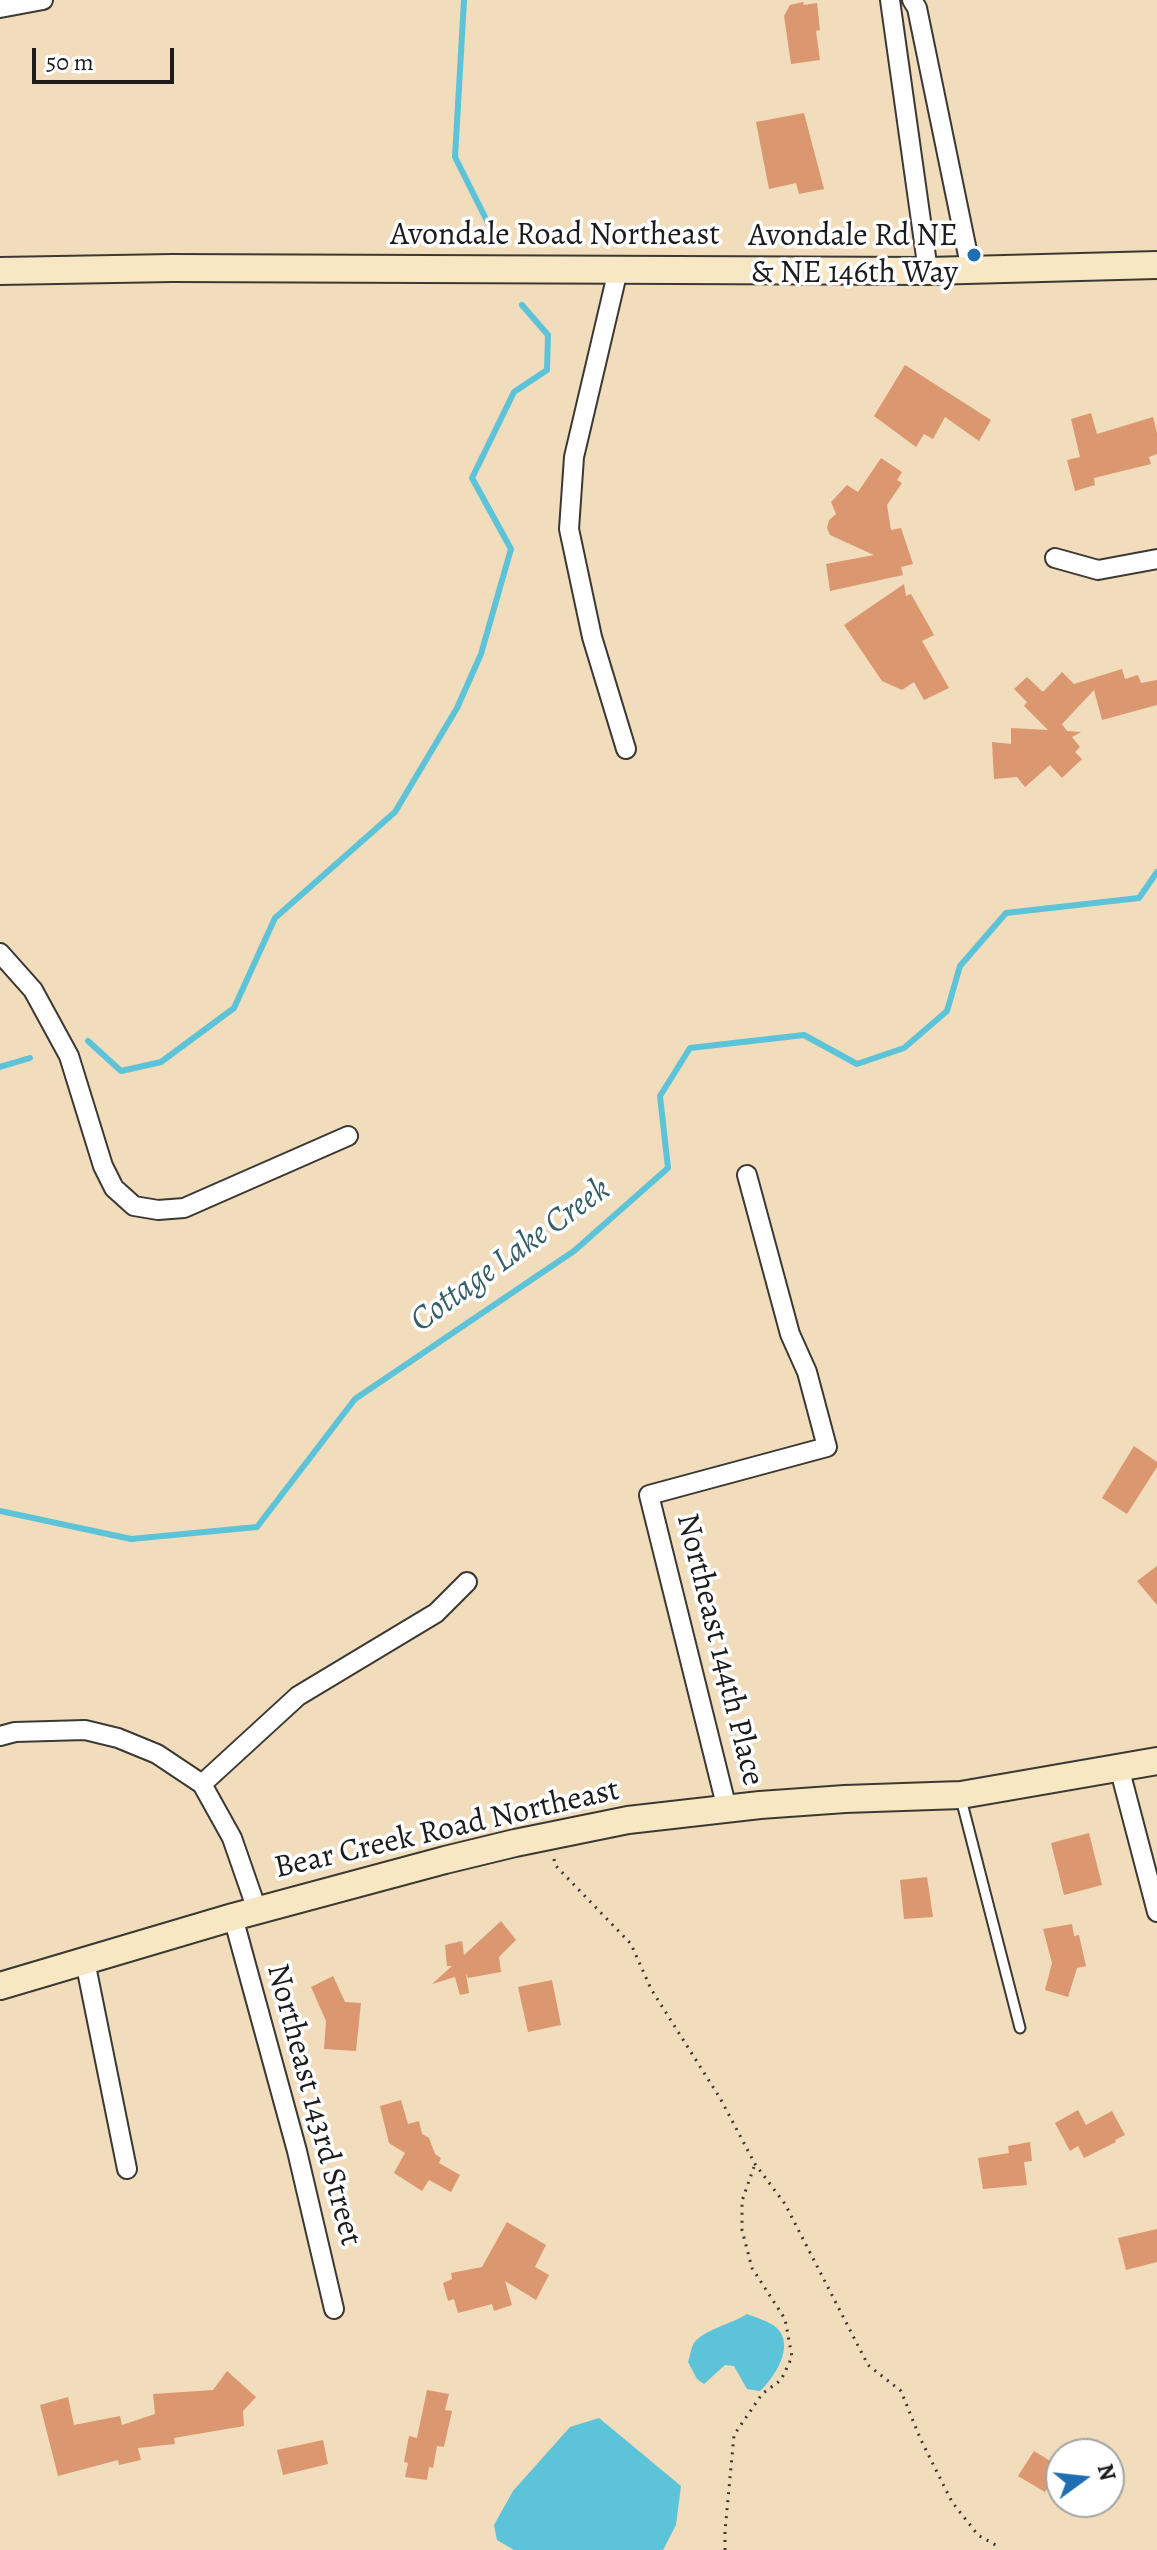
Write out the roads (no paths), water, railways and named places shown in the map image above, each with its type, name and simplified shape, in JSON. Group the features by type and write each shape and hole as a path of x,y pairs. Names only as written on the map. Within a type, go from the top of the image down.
{"street":[{"path":"0,8 43,0"},
{"path":"890,0 928,271"},
{"path":"912,0 917,8 971,270"},
{"name":"Avondale Road Northeast","path":"0,271 172,268 928,271 1157,265"},
{"path":"618,270 574,457 569,529 592,637 626,749"},
{"path":"1055,558 1098,570 1157,559"},
{"path":"0,953 33,990 69,1056 103,1166 114,1188 134,1206 158,1210 184,1208 348,1136"},
{"name":"Northeast 144th Place","path":"727,1809 649,1495 827,1447 807,1372 790,1334 747,1175"},
{"path":"202,1784 298,1696 436,1613 467,1582"},
{"name":"Northeast 143rd Street","path":"0,1736 15,1732 85,1730 118,1738 157,1754 202,1784 232,1838 245,1914 334,2309"},
{"name":"Bear Creek Road Northeast","path":"0,1986 245,1914 445,1860 628,1820 845,1799 961,1795 1157,1761"},
{"path":"1119,1767 1157,1912"},
{"path":"85,1961 127,2169"}],"lane":[{"path":"961,1795 1020,2028"}],"water":[{"path":"747,2314 770,2323 782,2335 783,2352 777,2370 760,2391 747,2389 734,2366 725,2365 704,2384 697,2379 688,2362 694,2343 704,2334"},
{"path":"599,2418 681,2486 676,2525 663,2550 514,2550 497,2540 494,2525 513,2491 570,2427"}],"waterway":[{"path":"464,0 455,157 501,244"},
{"path":"88,1041 121,1071 161,1062 234,1008 275,918 395,812 457,708 481,654 511,549 472,478 514,392 547,370 548,335 522,305"},
{"name":"Cottage Lake Creek","path":"0,1511 131,1539 257,1527 355,1399 574,1251 668,1168 660,1096 690,1048 804,1035 857,1064 904,1048 947,1011 960,966 1006,913 1139,898 1157,872"},
{"path":"0,1067 30,1058"}],"place":[{"name":"Avondale Rd NE & NE 146th Way","path":"974,255"}]}
